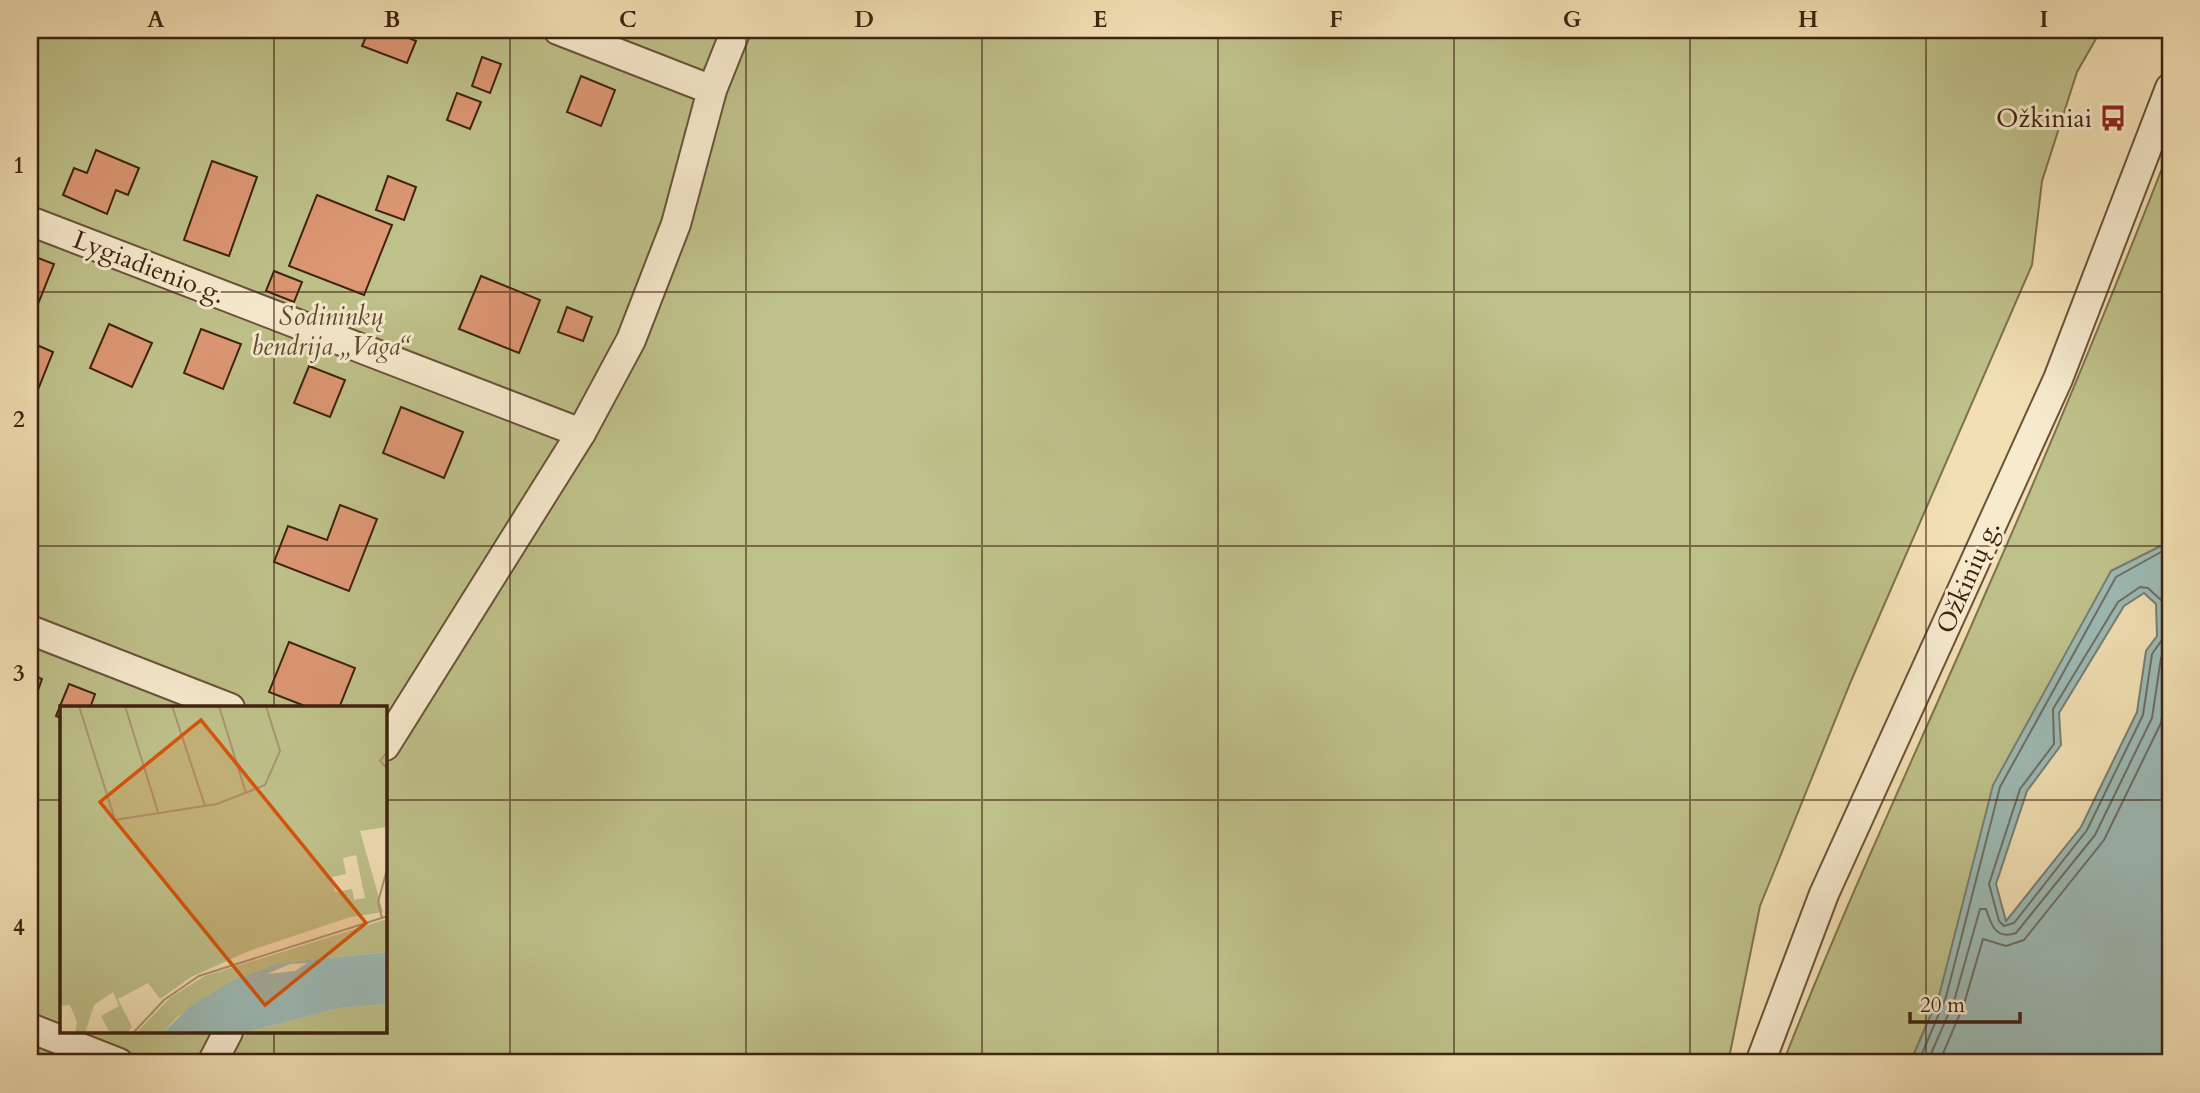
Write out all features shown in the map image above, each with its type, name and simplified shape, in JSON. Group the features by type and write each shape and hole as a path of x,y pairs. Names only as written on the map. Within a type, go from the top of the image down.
{"street":[{"path":"558,30 712,90"},
{"path":"387,743 581,433 631,340 671,237 712,90 736,30"},
{"name":"Ožkinių g.","path":"1760,1063 1824,894 2058,379 2170,88"},
{"name":"Lygiadienio g.","path":"30,222 581,433"},
{"path":"30,630 225,706"},
{"path":"30,1028 119,1063"},
{"path":"212,1063 227,1034"}],"green space":[{"name":"Sodininkų bendrija „Vaga“","path":"30,30 1821,30 1837,38 1841,30 2101,30 2077,72 2042,181 2032,265 1851,681 1760,906 1728,1063 30,1063"},
{"path":"2170,148 2170,536 2163,545 2111,571 1964,907 1939,996 1910,1063 1783,1063 1857,885 2057,426"}],"water":[{"path":"2170,536 2170,1063 1910,1063 1939,996 1993,785 2111,571 2163,545","holes":["2144,593 2156,604 2157,636 2146,651 2137,712 2081,827 2006,921 1996,884 2027,791 2061,745 2059,713 2124,606"]}],"building":[{"path":"369,30 401,30 400,34 416,41 407,63 362,46"},
{"path":"482,57 501,64 490,93 472,86"},
{"path":"581,76 615,90 601,126 567,112"},
{"path":"457,93 481,102 470,129 447,120"},
{"path":"96,150 139,168 128,195 116,190 107,214 63,195 74,168 87,173"},
{"path":"212,161 257,177 229,256 184,240"},
{"path":"388,176 416,187 404,220 376,210"},
{"path":"317,195 392,225 364,295 289,266"},
{"path":"30,255 54,264 30,324"},
{"path":"274,271 302,282 294,302 266,291"},
{"path":"481,276 540,300 519,353 459,329"},
{"path":"567,307 592,317 583,341 558,332"},
{"path":"109,324 152,343 132,387 90,368"},
{"path":"201,329 241,344 223,389 184,373"},
{"path":"30,342 53,352 33,402 30,401"},
{"path":"309,366 345,380 330,417 294,403"},
{"path":"401,407 463,432 444,478 383,453"},
{"path":"340,505 377,519 349,591 274,562 288,526 327,540"},
{"path":"30,548 37,551 30,570"},
{"path":"289,642 355,668 340,706 305,706 269,692"},
{"path":"30,674 42,679 30,713"},
{"path":"69,684 95,694 91,706 60,706"}],"place":[{"name":"Ožkiniai","path":"2113,118"}]}
